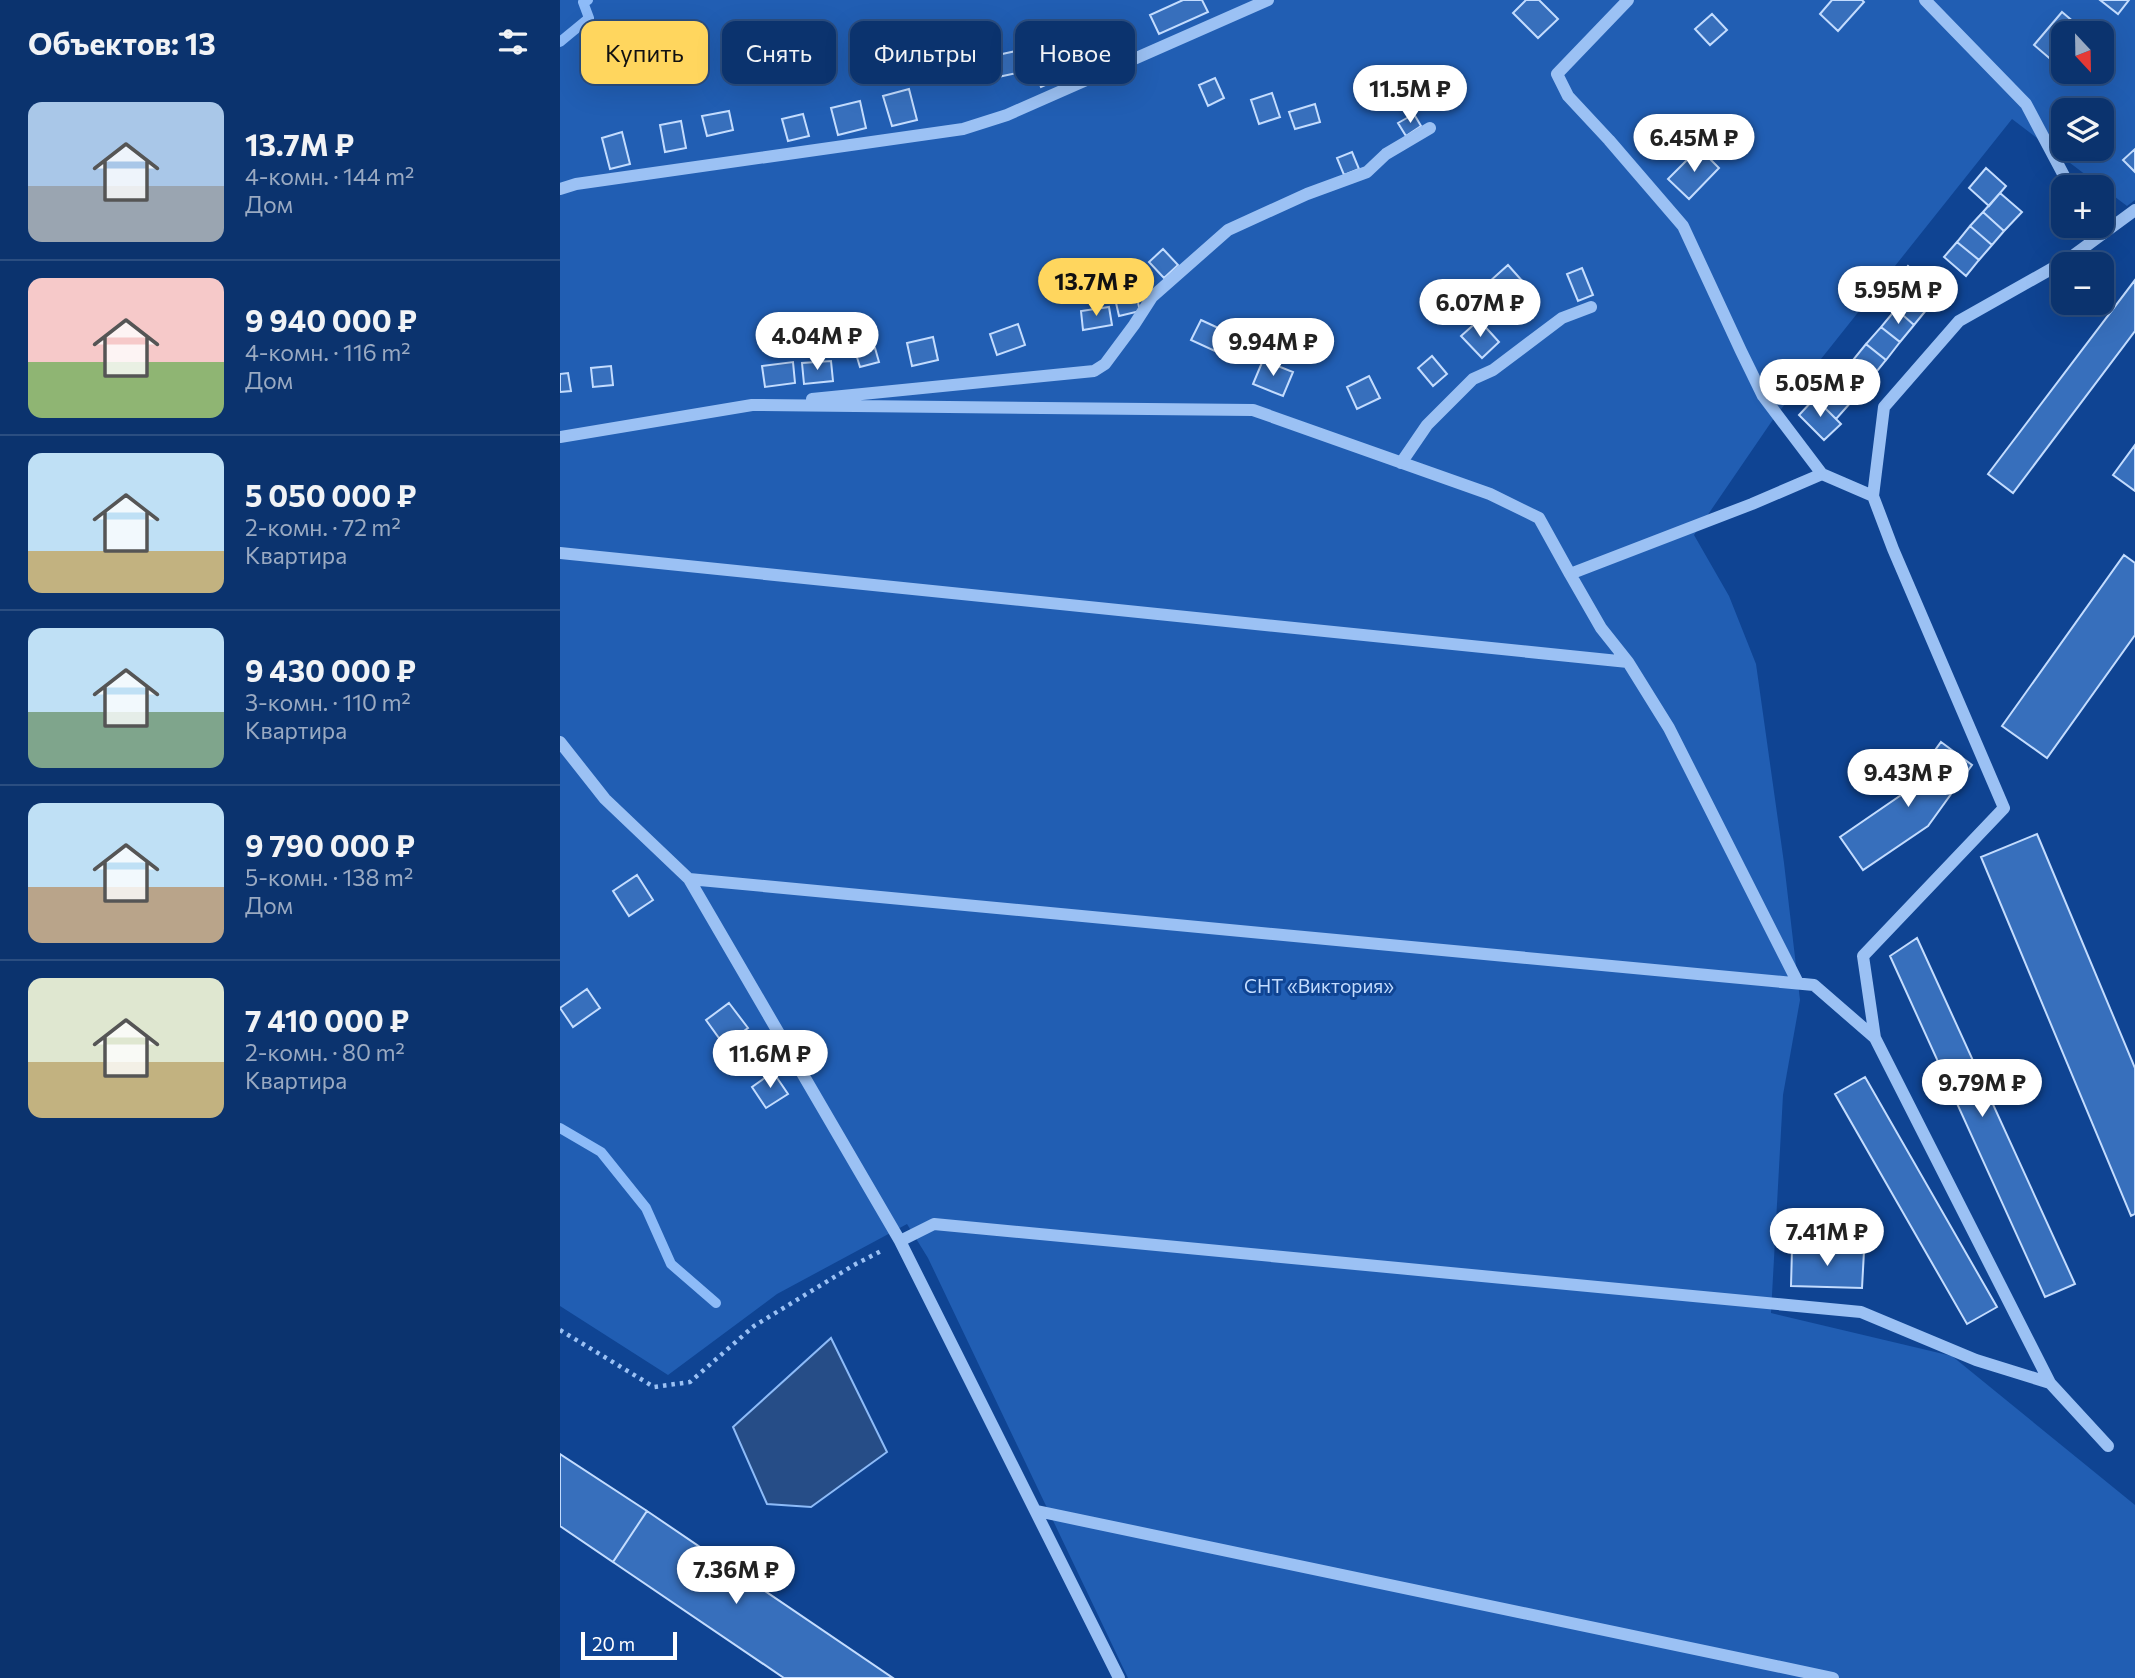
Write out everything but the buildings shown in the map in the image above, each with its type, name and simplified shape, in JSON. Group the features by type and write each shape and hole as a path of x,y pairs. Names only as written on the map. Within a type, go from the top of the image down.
{"lane":[{"path":"560,188 963,129 1019,110 1268,0"},
{"path":"1629,0 1557,74 1568,96 1609,139 1683,226 1763,396 1822,474 1873,496"},
{"path":"1925,0 2026,104 2064,175"},
{"path":"560,437 752,405 1094,371 1105,364 1156,292 1228,230 1307,194 1367,172 1386,154 1430,128"},
{"path":"2114,221 2135,210"},
{"path":"2088,238 2067,260 1959,321 1884,407 1873,496 2004,808 1863,956 1875,1038 2050,1382 2108,1447"},
{"path":"1401,463 1427,425 1473,379 1493,370 1562,318 1591,307"},
{"path":"752,405 1253,410 1490,494 1539,519 1601,628 1628,662 1669,728 1798,984"},
{"path":"1570,574 1752,505 1822,474"},
{"path":"560,553 1628,662"},
{"path":"560,742 605,799 689,879 900,1241 1119,1678"},
{"path":"689,879 1814,985 1875,1038"},
{"path":"900,1241 934,1224 1861,1312 1976,1360 2050,1382"},
{"path":"1037,1511 1833,1678"}],"path":[{"path":"560,1330 654,1387 690,1381 754,1326 854,1265 900,1241"}],"green space":[{"name":"СНТ «Виктория»","path":"560,0 2135,0 2135,200 2127,206 2114,196 2114,175 2086,175 2068,161 2114,161 2114,98 2051,98 2051,149 2012,119 1774,418 1694,535 1729,596 1756,664 1800,1000 1783,1095 1771,1313 1952,1356 2135,1505 2135,1678 1128,1678 928,1258 907,1224 777,1294 668,1375 560,1306"}],"shaded area":[{"path":"831,1338 887,1452 811,1507 767,1504 733,1427"}],"waterway":[{"path":"560,42 589,18 583,2 588,0"},
{"path":"560,1128 601,1152 646,1208 671,1264 716,1303"}]}
